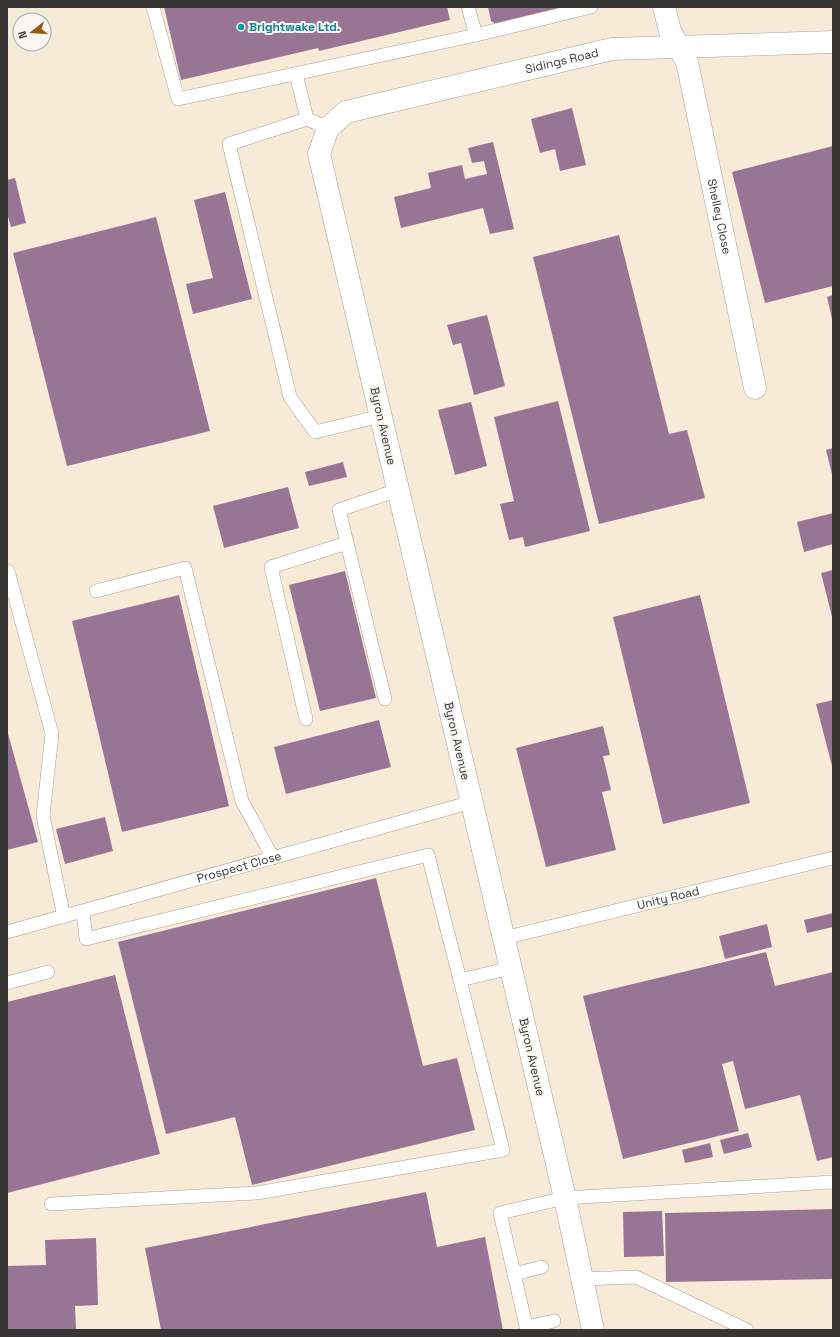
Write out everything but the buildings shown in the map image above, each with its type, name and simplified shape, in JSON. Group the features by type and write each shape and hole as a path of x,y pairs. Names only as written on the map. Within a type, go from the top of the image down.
{"street":[{"name":"Shelley Close","path":"664,7 670,31 687,62 755,388"},
{"name":"Sidings Road","path":"319,154 328,128 346,112 612,49 833,42"},
{"name":"Byron Avenue","path":"319,154 565,1198 593,1330"}],"lane":[{"path":"153,7 178,100 476,35 591,7"},
{"path":"468,7 476,35"},
{"path":"296,74 307,119"},
{"path":"328,128 307,119 229,144 290,397 315,432 380,416"},
{"path":"385,699 338,510 398,490"},
{"path":"306,719 271,567 347,543"},
{"path":"96,591 185,568 242,801 273,858"},
{"path":"8,571 52,734 44,816 64,916"},
{"name":"Prospect Close","path":"7,932 83,912 472,802"},
{"path":"51,1204 257,1193 503,1150 428,855 86,939 83,912"},
{"name":"Unity Road","path":"504,938 833,858"},
{"path":"460,980 511,968"},
{"path":"7,982 48,972"},
{"path":"554,1321 526,1328 500,1213 565,1198 833,1182"},
{"path":"514,1274 542,1267"},
{"path":"582,1279 636,1277 747,1330"}],"shaded area":[{"path":"7,7 833,7 833,1330 7,1330"}],"place":[{"name":"Brightwake Ltd.","path":"241,27"}]}
